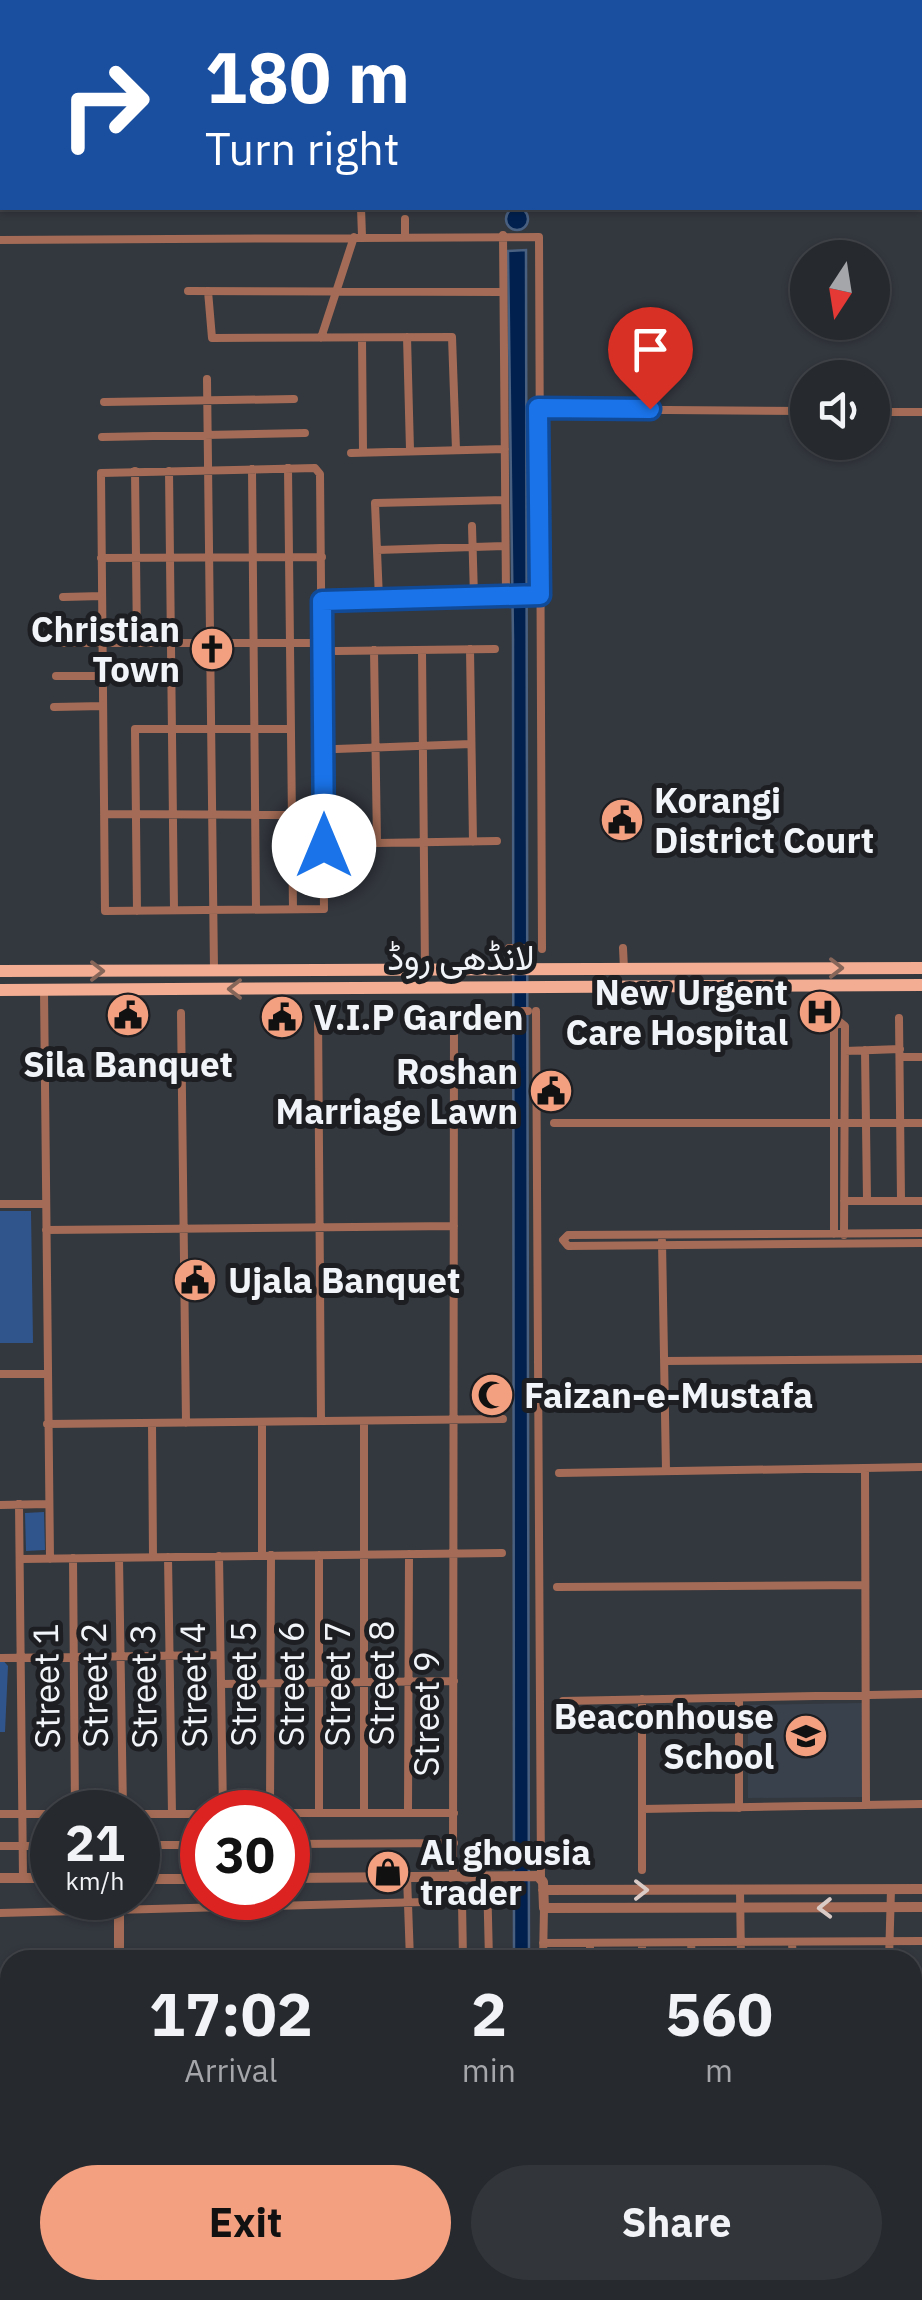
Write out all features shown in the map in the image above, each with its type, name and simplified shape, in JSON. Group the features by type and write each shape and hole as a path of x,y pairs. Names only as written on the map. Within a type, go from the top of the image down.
{"main road":[{"name":"لانڈھی روڈ","path":"0,971 922,968"},
{"name":"لانڈھی روڈ","path":"0,990 922,985"}],"street":[{"path":"321,338 358,237 361,210"},
{"path":"404,220 404,236"},
{"path":"0,240 527,234 539,237 542,949"},
{"path":"504,235 507,596"},
{"path":"208,291 212,338 452,337 456,450"},
{"path":"188,292 504,292"},
{"path":"407,337 410,450"},
{"path":"362,338 363,452"},
{"path":"207,378 214,970"},
{"path":"104,402 294,399"},
{"path":"538,408 790,411"},
{"path":"890,412 922,412"},
{"path":"102,438 305,433"},
{"path":"351,452 505,449"},
{"path":"288,468 293,909"},
{"path":"252,469 256,910"},
{"path":"208,470 319,470 324,908 106,911 102,473 208,470"},
{"path":"135,471 137,643"},
{"path":"169,471 174,910"},
{"path":"379,600 376,502 505,500"},
{"path":"472,526 474,598"},
{"path":"377,550 505,546"},
{"path":"101,558 322,557"},
{"path":"322,601 540,595"},
{"path":"62,597 102,596"},
{"path":"60,643 323,642"},
{"path":"470,649 473,842"},
{"path":"336,651 494,649"},
{"path":"374,650 377,843 496,841"},
{"path":"422,650 424,970"},
{"path":"56,676 102,676"},
{"path":"54,707 103,706"},
{"path":"137,911 135,729 291,729"},
{"path":"336,749 472,744"},
{"path":"104,814 324,816"},
{"path":"509,948 528,948"},
{"path":"623,948 624,969"},
{"path":"44,990 50,1559"},
{"name":"Street 9","path":"454,1011 454,1876"},
{"path":"508,1011 532,1011 537,1877 543,1890 543,1950"},
{"path":"318,1012 321,1421"},
{"path":"181,1013 186,1422"},
{"path":"900,1018 901,1200"},
{"path":"836,1023 845,1026 844,1201 839,1238 834,1123 836,1023"},
{"path":"865,1050 867,1200"},
{"path":"845,1051 922,1057"},
{"path":"554,1123 922,1123"},
{"path":"844,1201 922,1200"},
{"path":"0,1204 46,1204"},
{"path":"46,1230 454,1226"},
{"path":"922,1233 839,1238 663,1245 564,1242 568,1235 662,1234 839,1238 922,1244"},
{"path":"662,1234 666,1471"},
{"path":"664,1361 922,1360"},
{"path":"0,1374 47,1374"},
{"path":"47,1424 503,1419"},
{"name":"Street 7","path":"364,1421 364,1814"},
{"name":"Street 5","path":"262,1422 270,1790"},
{"path":"152,1423 153,1557"},
{"path":"559,1473 922,1467"},
{"path":"865,1468 866,1805"},
{"path":"19,1504 23,1878"},
{"path":"0,1505 48,1504"},
{"path":"20,1559 502,1553"},
{"name":"Street 8","path":"408,1813 409,1554"},
{"name":"Street 6","path":"318,1555 319,1814"},
{"name":"Street 4","path":"218,1556 223,1790"},
{"name":"Street 3","path":"168,1557 172,1814"},
{"name":"Street 1","path":"72,1558 75,1790"},
{"name":"Street 2","path":"120,1558 123,1790"},
{"path":"557,1586 865,1585"},
{"path":"0,1658 220,1655"},
{"path":"221,1684 454,1682"},
{"path":"563,1701 922,1694"},
{"path":"739,1698 739,1808"},
{"path":"642,1699 642,1870"},
{"path":"642,1809 922,1804"},
{"path":"310,1814 454,1813"},
{"path":"0,1814 30,1814"},
{"path":"160,1814 180,1814"},
{"path":"310,1844 454,1843"},
{"path":"0,1846 30,1846"},
{"path":"408,1876 410,1950"},
{"path":"487,1876 489,1950"},
{"path":"310,1878 537,1877"},
{"path":"0,1878 30,1878"},
{"path":"890,1950 891,1889"},
{"path":"543,1890 922,1889"},
{"path":"740,1890 740,1950"},
{"path":"160,1910 462,1901 463,1950"},
{"path":"544,1908 922,1907"},
{"path":"0,1913 30,1913"},
{"path":"118,1920 119,1950"},
{"path":"543,1944 922,1941"},
{"path":"792,1942 792,1950"},
{"path":"590,1943 590,1950"},
{"path":"642,1943 642,1950"},
{"path":"691,1943 691,1950"}],"shaded area":[{"path":"523,210 527,215 525,227 509,227 509,211"},
{"path":"526,250 529,1950 514,1950 513,639 508,251"},
{"path":"0,1211 31,1211 33,1343 0,1343"},
{"path":"44,1512 45,1550 26,1551 25,1513"},
{"path":"0,1657 8,1666 5,1732 0,1732"},
{"name":"Beaconhouse School","path":"863,1703 863,1797 748,1798 748,1705"}],"place":[{"name":"Christian Town","path":"212,649"},
{"name":"Korangi District Court","path":"622,820"},
{"name":"New Urgent Care Hospital","path":"820,1012"},
{"name":"Sila Banquet","path":"128,1015"},
{"name":"V.I.P Garden","path":"282,1017"},
{"name":"Roshan Marriage Lawn","path":"551,1091"},
{"name":"Ujala Banquet","path":"195,1280"},
{"name":"Faizan-e-Mustafa","path":"492,1395"},
{"name":"Beaconhouse School","path":"806,1736"},
{"name":"Al ghousia trader","path":"388,1872"}],"route":[{"path":"324,846 322,601 540,595 538,408 650,409"}]}
